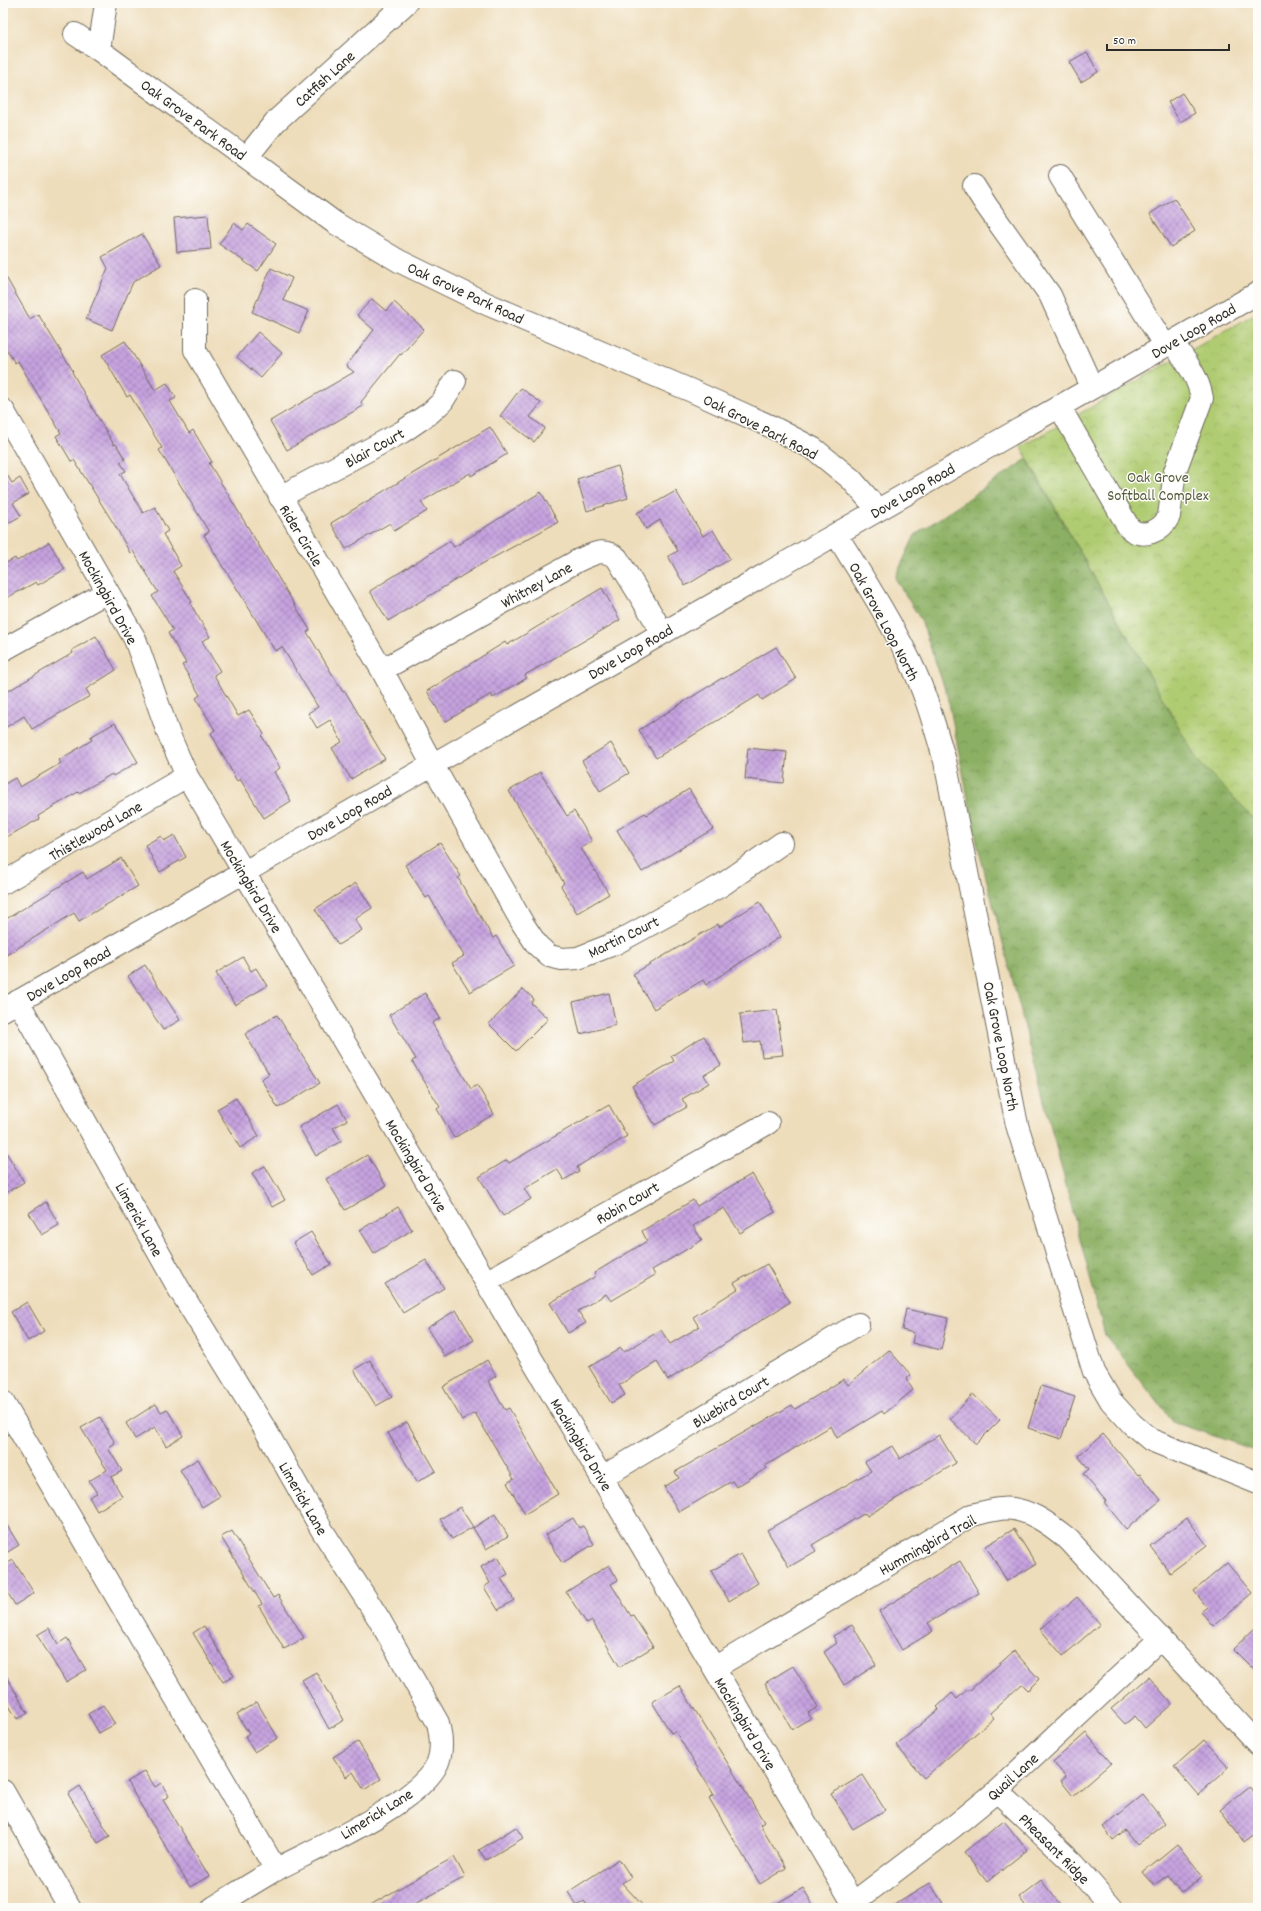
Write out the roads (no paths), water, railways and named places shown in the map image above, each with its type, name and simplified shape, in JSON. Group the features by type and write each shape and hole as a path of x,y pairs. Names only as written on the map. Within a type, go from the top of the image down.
{"street":[{"path":"99,50 106,3"},
{"name":"Catfish Lane","path":"247,158 275,122 406,3"},
{"name":"Oak Grove Park Road","path":"75,34 335,223 399,261 487,304 692,391 814,449 851,479 878,510"},
{"path":"1059,406 1129,528 1134,532 1144,534 1160,529 1169,516 1175,471 1202,398 1200,385 1193,371 1168,344 1060,176"},
{"path":"974,186 1050,295 1092,387"},
{"name":"Dove Loop Road","path":"11,1006 1258,293"},
{"name":"Rider Circle","path":"195,300 195,350 382,670 432,764"},
{"name":"Blair Court","path":"280,497 402,432 430,413 442,402 455,381"},
{"name":"Mockingbird Drive","path":"5,419 135,639 169,735 187,776 854,1905"},
{"name":"Oak Grove Loop North","path":"836,534 912,664 929,709 945,761 1017,1125 1094,1372 1111,1401 1132,1424 1151,1440 1258,1483"},
{"name":"Whitney Lane","path":"382,670 579,560 600,552 609,552 616,558 662,633"},
{"path":"3,650 107,592"},
{"name":"Martin Court","path":"432,764 523,924 537,945 550,956 562,959 578,958 616,943 722,884 782,843"},
{"name":"Thistlewood Lane","path":"3,883 187,776"},
{"name":"Limerick Lane","path":"11,1006 264,1429 322,1530 379,1620 438,1723 441,1735 441,1751 438,1763 428,1777 412,1793 381,1814 276,1870 213,1908"},
{"name":"Robin Court","path":"486,1282 768,1123"},
{"name":"Bluebird Court","path":"602,1478 858,1324"},
{"path":"3,1402 276,1870"},
{"name":"Hummingbird Trail","path":"714,1668 972,1516 1001,1509 1033,1514 1054,1527 1069,1540 1258,1744"},
{"name":"Quail Lane","path":"854,1905 997,1791 1161,1638"},
{"path":"3,1791 70,1908"},
{"name":"Pheasant Ridge","path":"997,1791 1074,1864 1112,1908"}],"park label":[{"name":"Oak Grove Softball Complex","path":"1158,485"}]}
